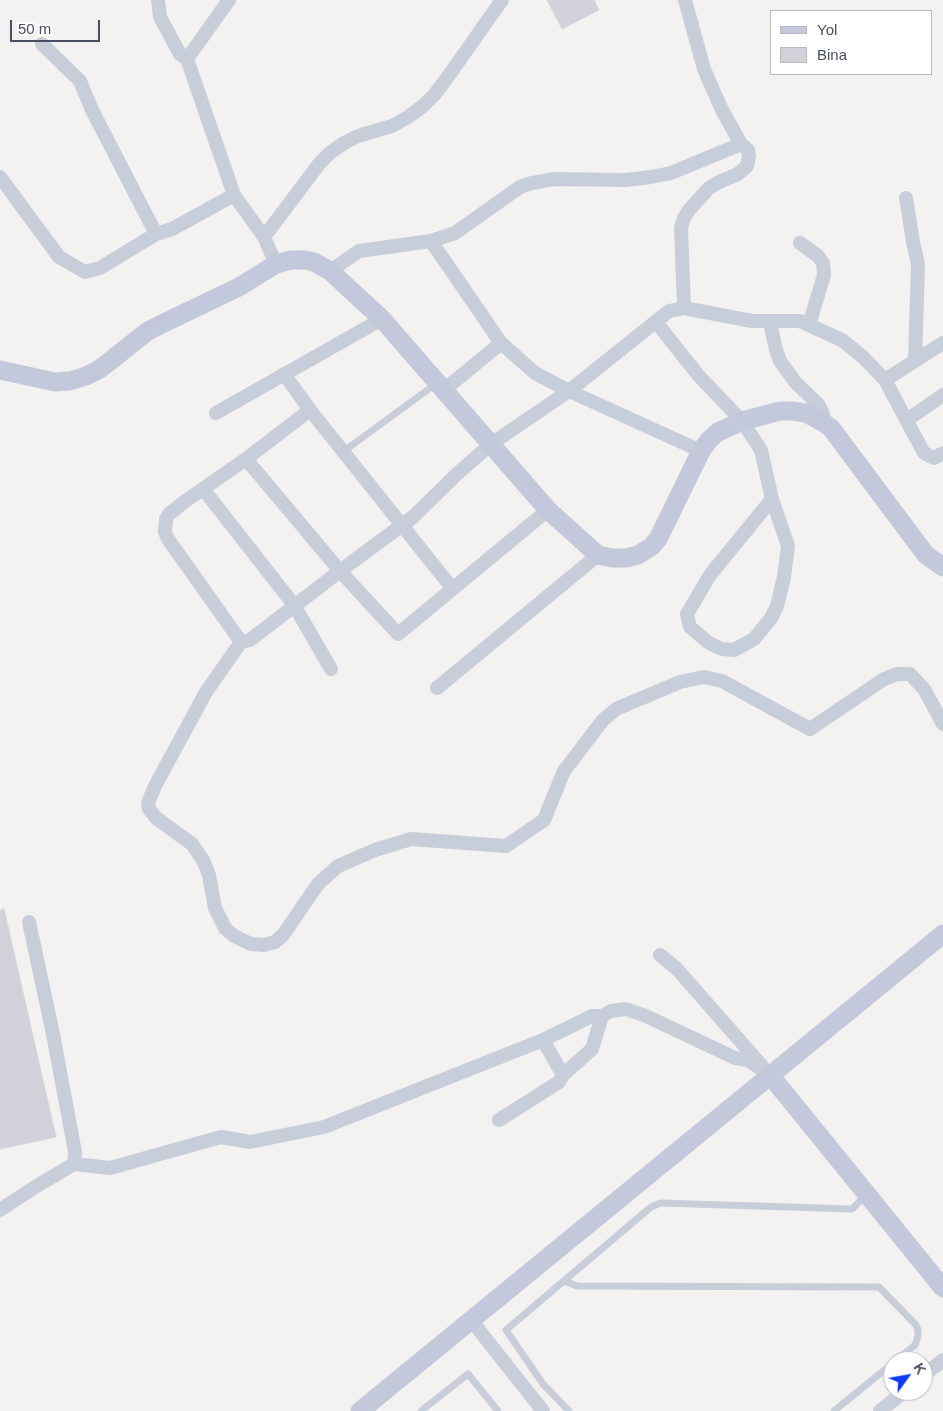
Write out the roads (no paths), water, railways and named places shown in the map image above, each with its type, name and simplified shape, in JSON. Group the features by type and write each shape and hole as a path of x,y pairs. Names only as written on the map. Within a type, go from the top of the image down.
{"street":[{"path":"158,0 160,17 180,54 187,59 234,195 264,237 276,264"},
{"path":"187,59 229,0"},
{"path":"264,237 319,164 331,152 344,142 358,136 392,126 408,117 435,94 502,0"},
{"path":"684,308 681,228 684,218 709,188 738,174 747,166 749,156 748,150 741,144 722,110 704,70 685,0"},
{"path":"42,44 80,80 92,110 156,234"},
{"path":"330,271 360,250 431,241 455,233 520,187 532,183 554,179 626,180 651,177 671,173 741,144"},
{"path":"0,177 59,257 86,272 100,268 156,234 172,229 234,195"},
{"path":"906,198 912,242 918,264 915,360"},
{"path":"431,241 501,343 535,373 569,391 702,451"},
{"path":"800,243 818,256 823,263 824,275 809,325"},
{"path":"0,370 55,382 70,381 86,376 100,369 148,331 239,287 276,264 291,260 305,260 314,262 330,271 382,319 548,510 598,554 612,558 626,558 638,555 650,547 658,539 709,440 718,432 742,421 780,411 806,413 822,420 831,428 926,556 943,567"},
{"path":"943,453 934,458 924,453 885,380 864,358 842,340 800,321 752,322 684,308 669,311 569,391 492,444 457,474 413,517 250,640 241,642 206,692 155,786 148,803 149,809 156,818 192,844 203,860 209,875 215,908 225,928 234,936 251,944 264,945 275,942 283,935 318,884 338,866 375,850 411,839 506,846 544,820 564,771 603,720 616,709 680,682 704,677 722,681 810,730 884,679 898,674 910,674 924,689 943,724"},
{"path":"216,413 382,319"},
{"path":"656,322 698,374 742,421 760,450 772,499 788,546 784,577 777,606 771,618 754,639 734,650 722,649 709,643 690,627 687,614 710,575 772,499"},
{"path":"770,322 780,361 796,382 818,404 823,414 822,420"},
{"path":"440,387 501,343"},
{"path":"885,380 943,343"},
{"path":"284,374 310,410 403,524 452,588"},
{"path":"907,420 943,395"},
{"path":"241,642 165,532 166,519 169,514 310,410"},
{"path":"246,459 340,571 398,634 548,510"},
{"path":"204,490 294,606 331,669"},
{"path":"437,688 598,554"},
{"path":"29,922 55,1044 75,1152 74,1164"},
{"path":"360,1411 943,934"},
{"path":"660,955 677,969 770,1076 943,1288"},
{"path":"0,1210 74,1164 110,1168 221,1137 250,1142 324,1127 543,1040 592,1016 602,1016 611,1011 626,1009 646,1016 735,1058 748,1060 770,1076"},
{"path":"498,1120 559,1082 563,1075 592,1050 602,1016"},
{"path":"543,1040 563,1075"},
{"path":"471,1320 543,1411"},
{"path":"933,1368 943,1360"},
{"path":"880,1411 892,1401"}],"lane":[{"path":"344,451 440,387"},
{"path":"570,1411 543,1384 506,1330 651,1207 656,1204 852,1209 867,1194"},
{"path":"565,1281 577,1286 879,1286 916,1325 918,1336 915,1345 908,1351"},
{"path":"834,1411 883,1371"},
{"path":"421,1411 468,1374 498,1411"}]}
